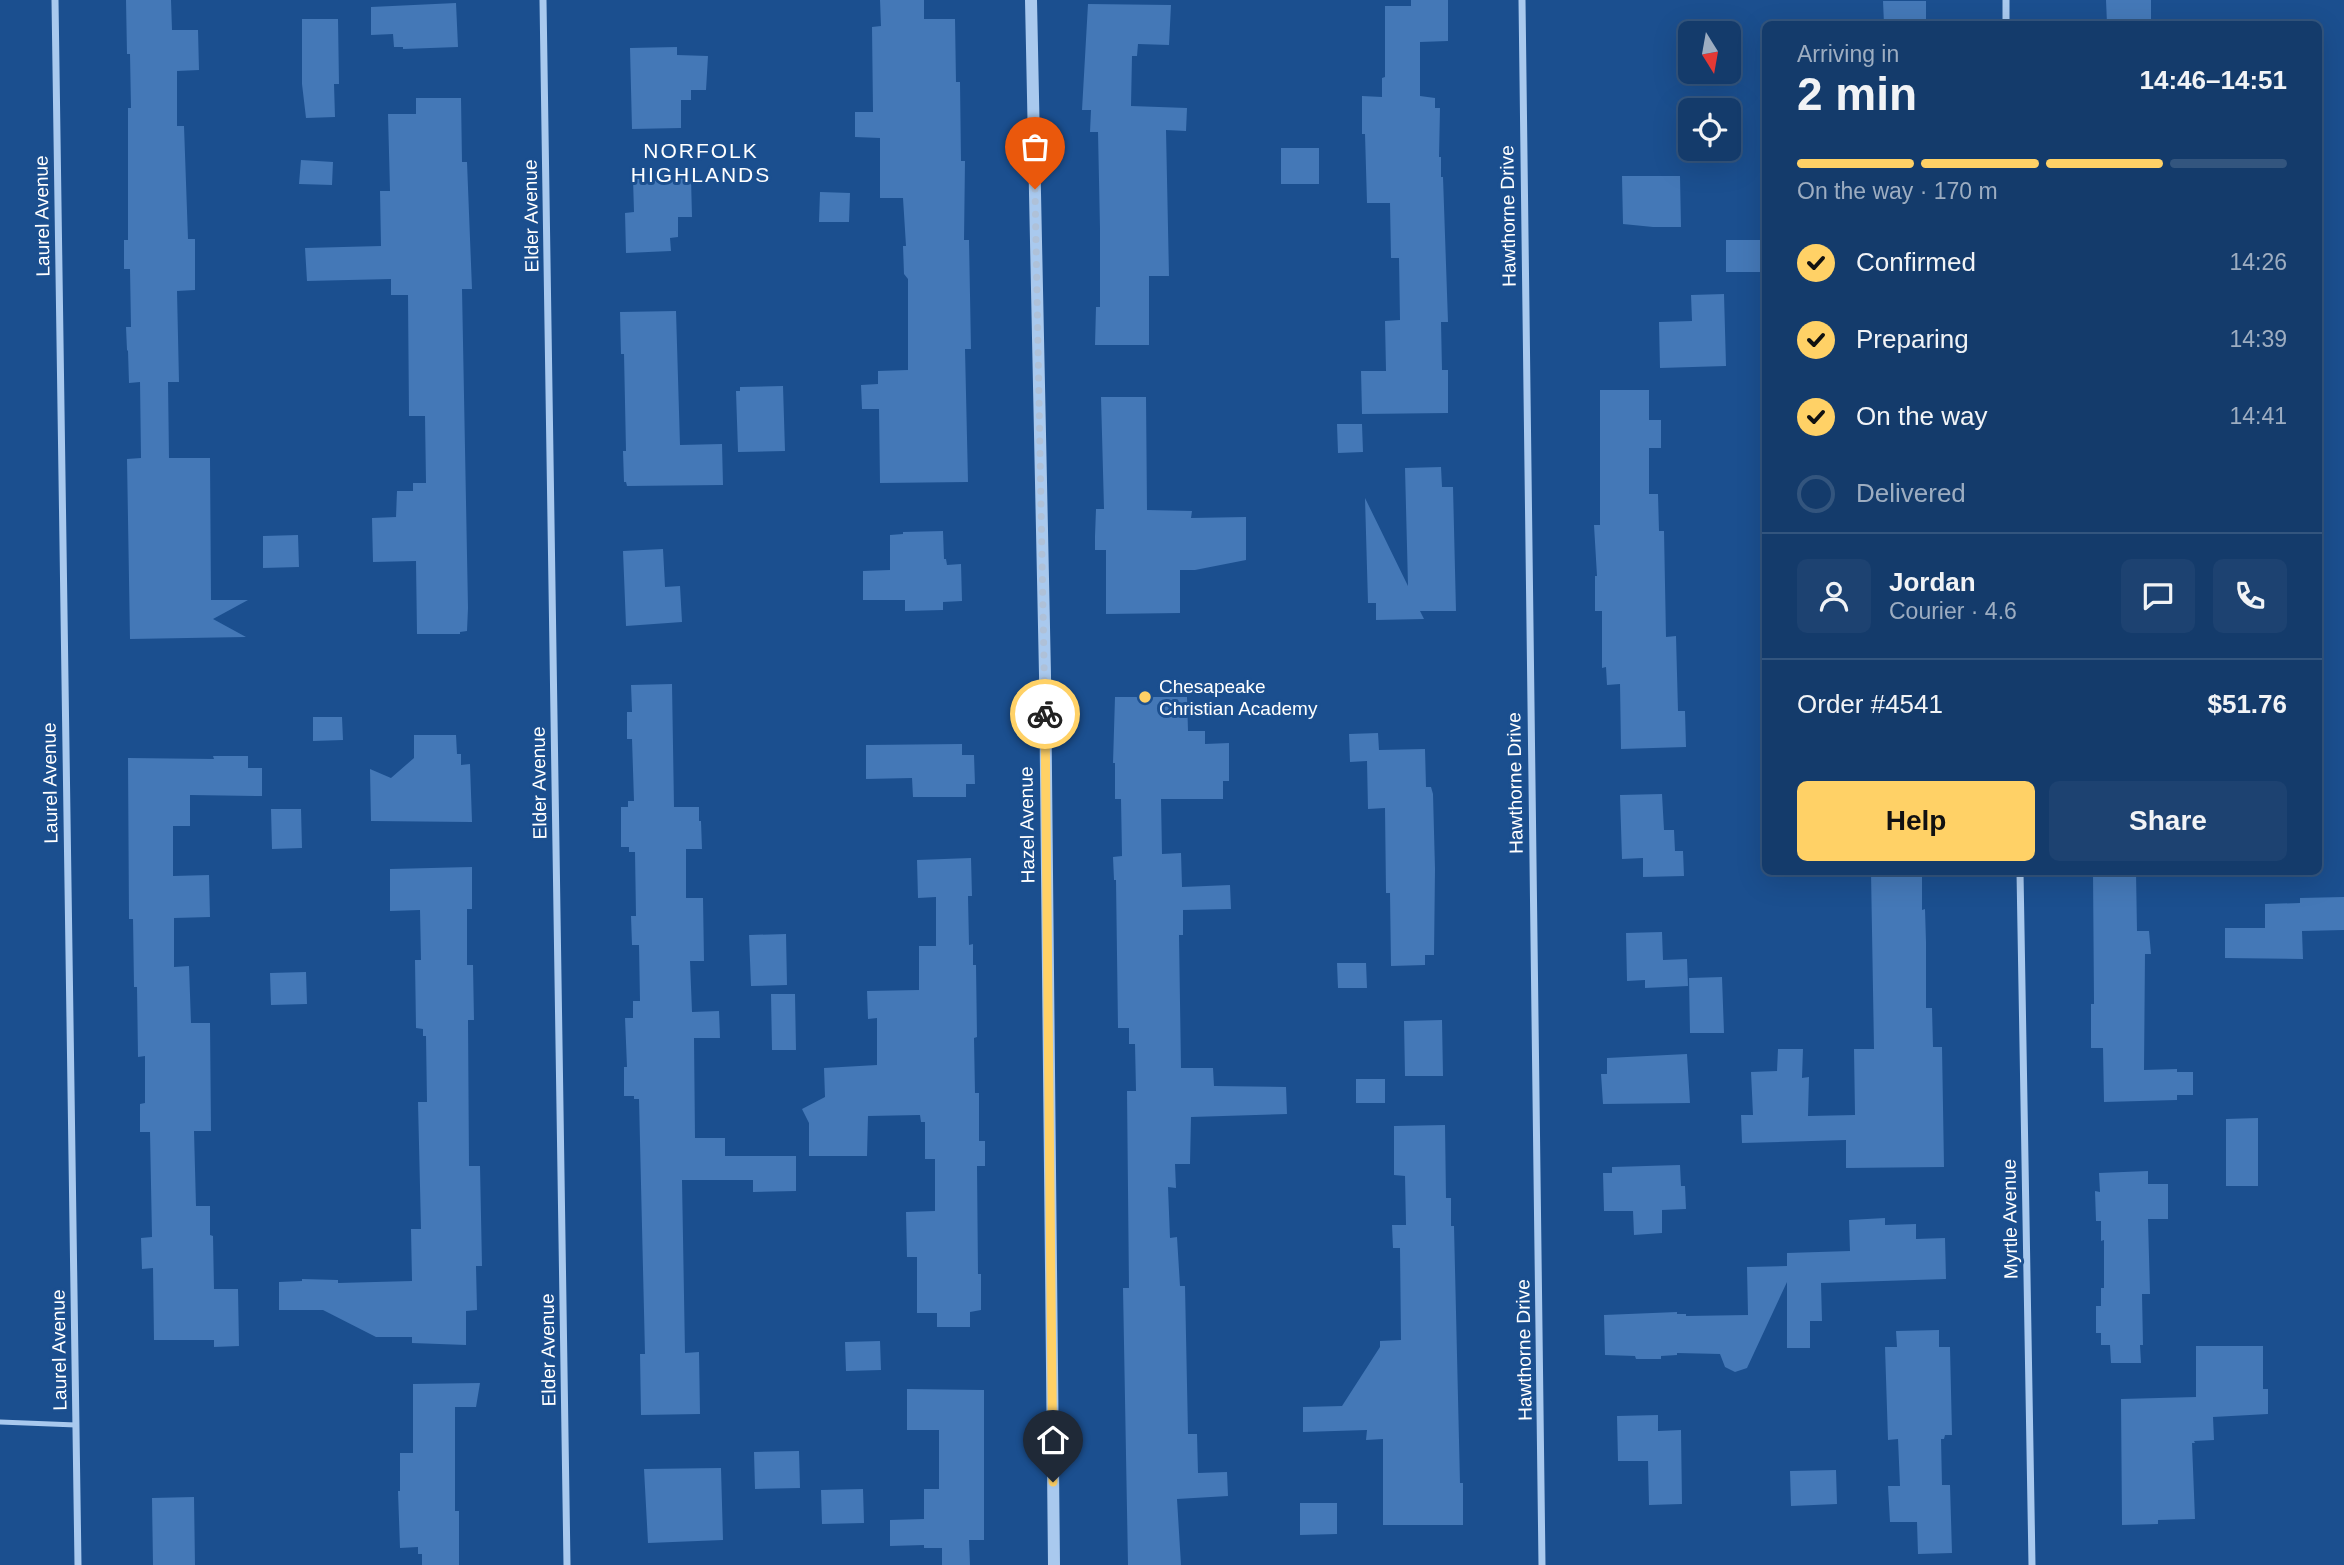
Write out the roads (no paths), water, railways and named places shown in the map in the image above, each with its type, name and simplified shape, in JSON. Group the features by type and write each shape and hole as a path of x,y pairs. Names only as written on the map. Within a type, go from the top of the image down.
{"street":[{"name":"Laurel Avenue","path":"55,0 78,1565"},
{"name":"Elder Avenue","path":"543,0 567,1565"},
{"name":"Hazel Avenue","path":"1031,0 1044,661 1054,1565"},
{"name":"Hawthorne Drive","path":"1522,0 1542,1565"},
{"path":"2006,0 2006,21"},
{"name":"Myrtle Avenue","path":"2020,875 2032,1565"}],"lane":[{"path":"0,1422 76,1425"}],"place":[{"name":"Chesapeake Christian Academy","path":"1145,697"}],"district":[{"name":"NORFOLK HIGHLANDS","path":"701,162"}]}
